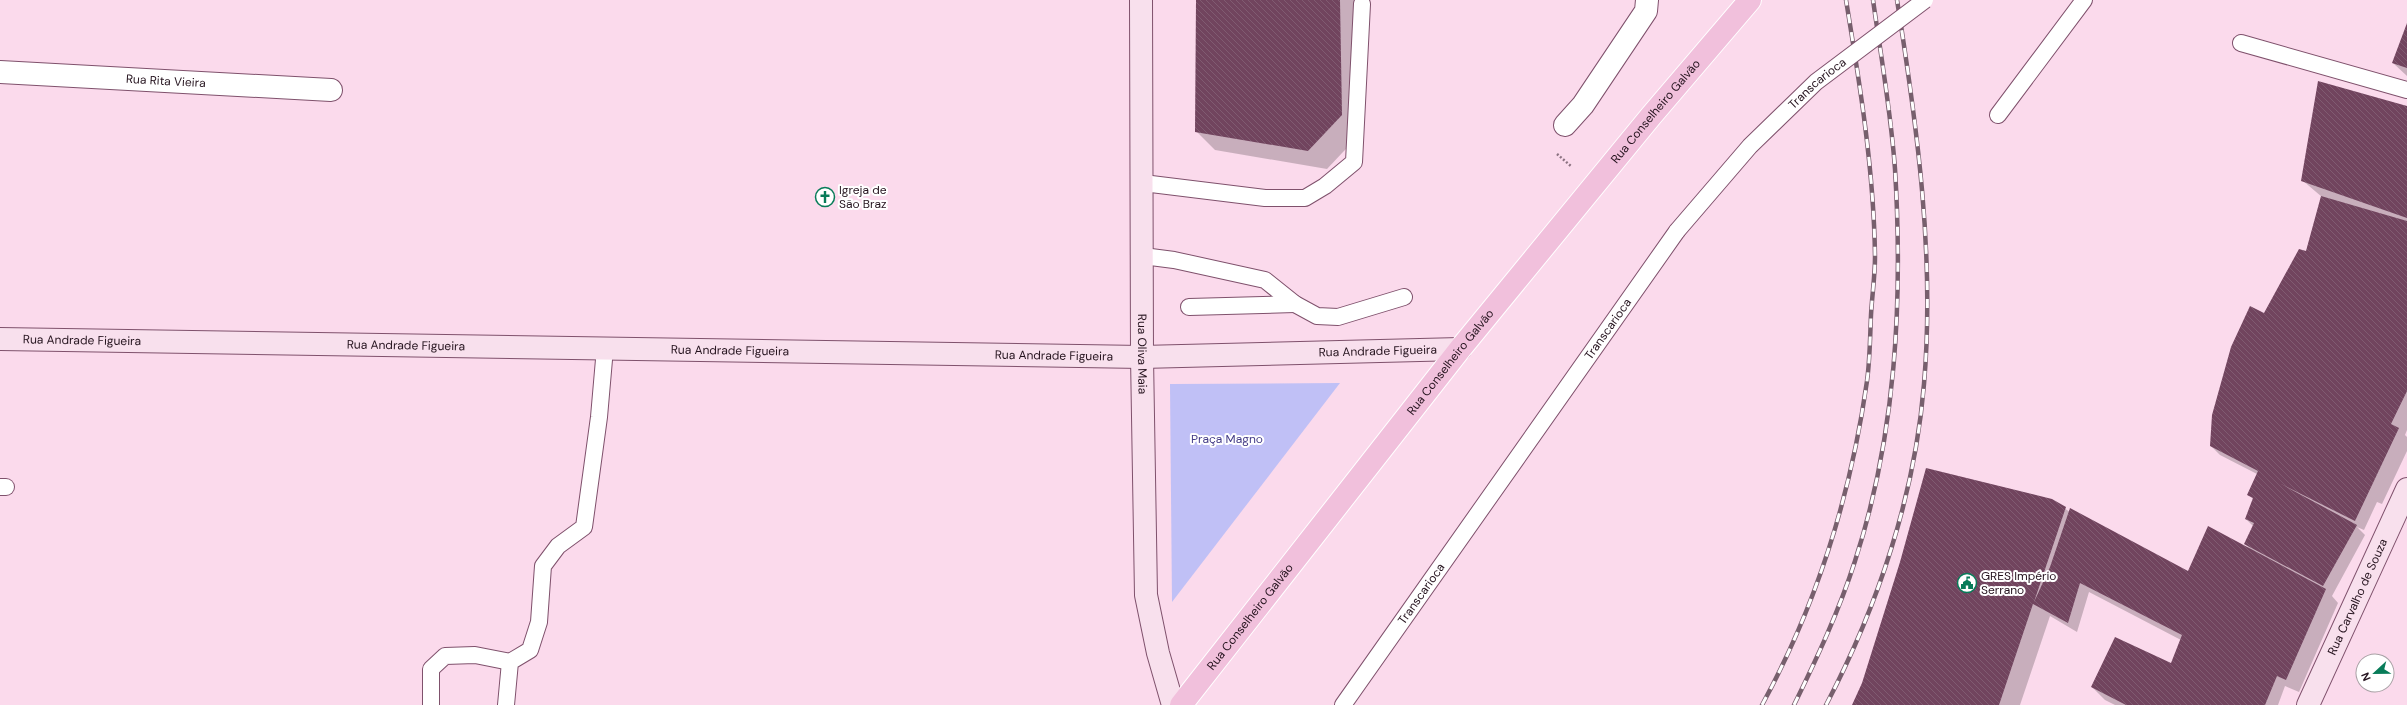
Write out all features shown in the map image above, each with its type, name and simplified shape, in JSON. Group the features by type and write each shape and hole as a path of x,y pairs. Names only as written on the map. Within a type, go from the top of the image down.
{"main road":[{"name":"Rua Oliva Maia","path":"1142,0 1142,357 1146,595 1158,653 1173,705"},
{"path":"1729,26 1740,0"},
{"path":"1729,26 1750,0"},
{"path":"1729,26 1768,0"},
{"name":"Rua Conselheiro Galvão","path":"1182,705 1460,349 1651,116 1729,26"},
{"name":"Rua Andrade Figueira","path":"0,339 1142,357 1460,349"},
{"name":"Rua Carvalho de Souza","path":"2308,705 2402,515 2407,489"}],"street":[{"path":"1565,126 1583,105 1646,11 1647,0"},
{"name":"Rua Rita Vieira","path":"0,72 331,90"}],"lane":[{"name":"Transcarioca","path":"1342,705 1677,231 1750,146 1816,82 1925,0"},
{"path":"1998,115 2084,0"},
{"path":"1142,183 1265,198 1305,198 1326,186 1354,162 1362,4"},
{"path":"2241,43 2407,90"},
{"path":"1143,256 1174,260 1265,280 1296,304 1317,316 1338,317 1404,297"},
{"path":"1188,307 1296,304"},
{"path":"431,705 431,669 444,656 475,655 510,662 530,650 539,622 543,566 558,546 584,527 599,417 605,348"},
{"path":"506,705 510,662"}],"green space":[{"name":"Praça Magno","path":"1340,383 1172,602 1170,384"}],"building":[{"path":"1196,0 1340,0 1342,115 1308,151 1195,132"},
{"path":"2407,23 2407,68 2392,63"},
{"path":"2318,81 2407,106 2407,218 2301,181"},
{"path":"2321,196 2407,221 2407,391 2391,424 2399,428 2355,521 2279,483 2357,525 2323,586 2244,544 2254,523 2245,519 2253,498 2247,495 2258,471 2210,446 2212,415 2231,347 2250,306 2264,313 2299,249 2306,251"},
{"path":"1926,468 2052,499 2066,507 2034,602 2050,567 2070,508 2188,571 2208,526 2326,589 2286,680 2277,676 2265,705 2126,705 2091,687 2115,637 2171,663 2182,635 2080,583 2068,623 2033,604 1999,705 1852,705 1862,683 1900,562"}],"railway":[{"path":"1762,705 1782,667 1799,628 1829,548 1852,465 1868,373 1875,264 1874,225 1869,160 1846,0"},
{"path":"1794,705 1827,634 1855,561 1869,513 1880,465 1888,416 1897,318 1897,219 1893,148 1873,0"},
{"path":"1826,705 1862,629 1891,549 1903,508 1912,467 1924,384 1927,336 1926,239 1917,143 1897,0"}],"place":[{"name":"Igreja de São Braz","path":"825,197"},
{"name":"GRES Império Serrano","path":"1967,583"}]}
